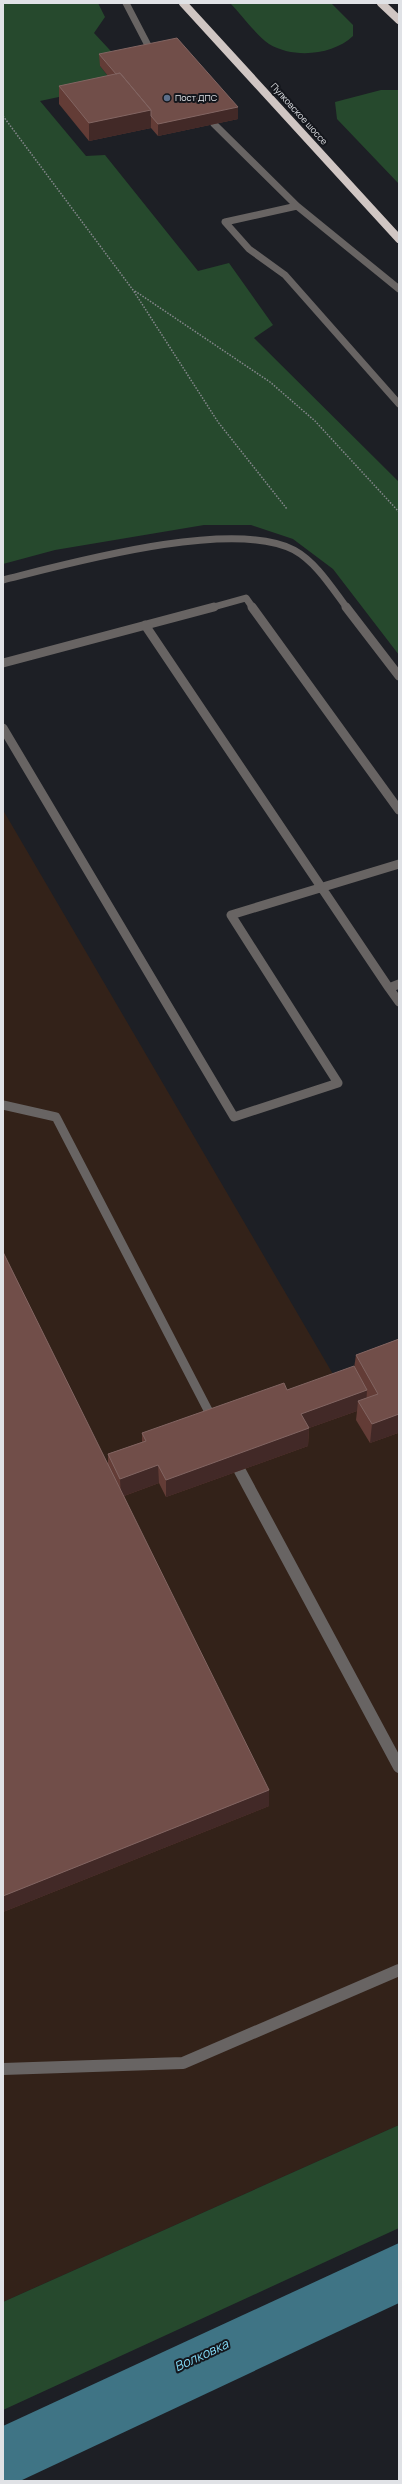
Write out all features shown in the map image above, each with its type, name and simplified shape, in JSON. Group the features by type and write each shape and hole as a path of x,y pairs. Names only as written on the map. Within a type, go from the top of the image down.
{"highway":[{"name":"Пулковское шоссе","path":"184,3 399,239"},
{"path":"381,3 399,20"}],"lane":[{"path":"126,3 153,55"},
{"path":"214,124 297,206 399,289"},
{"path":"297,206 224,222 249,249 285,275 399,404"},
{"path":"3,580 84,560 212,538 274,542 295,551 322,575 399,676"},
{"path":"3,663 246,598 399,810"},
{"path":"144,625 399,1002"},
{"path":"3,728 234,1117 338,1083 231,915 399,864"},
{"path":"389,988 399,984"},
{"path":"3,1105 56,1117 216,1425"},
{"path":"240,1471 399,1767"},
{"path":"3,2069 183,2063 399,1970"}],"path":[{"path":"3,116 133,290 218,422 260,477 289,510"},
{"path":"133,290 270,382 315,421 399,512"}],"shaded area":[{"path":"3,810 337,1381 399,1358 399,2125 3,2302"}],"green space":[{"path":"3,3 98,3 105,17 94,33 121,62 100,66 115,85 40,101 86,156 105,155 198,271 229,263 273,325 254,338 399,482 399,655 333,569 293,539 251,525 204,525 55,550 3,564"},
{"path":"230,3 331,3 353,25 353,36 345,42 324,51 313,53 290,52 279,49 264,40"},
{"path":"381,90 399,90 399,184 337,119 335,102"},
{"path":"399,2125 399,2228 3,2410 3,2302"}],"water":[{"name":"Волковка","path":"399,2243 399,2303 20,2481 3,2481 3,2426"}],"building":[{"path":"177,38 238,107 158,124 151,116 151,110 120,73 116,74 99,54"},
{"path":"120,73 151,110 89,123 59,86"},
{"path":"3,1252 269,1790 3,1896"},
{"path":"399,1339 399,1414 372,1424 358,1401 378,1394 356,1355"},
{"path":"354,1366 367,1390 301,1414 309,1428 166,1480 158,1465 120,1479 108,1454 146,1441 142,1433 284,1383 287,1390"}],"place":[{"name":"Пост ДПС","path":"167,98"}]}
